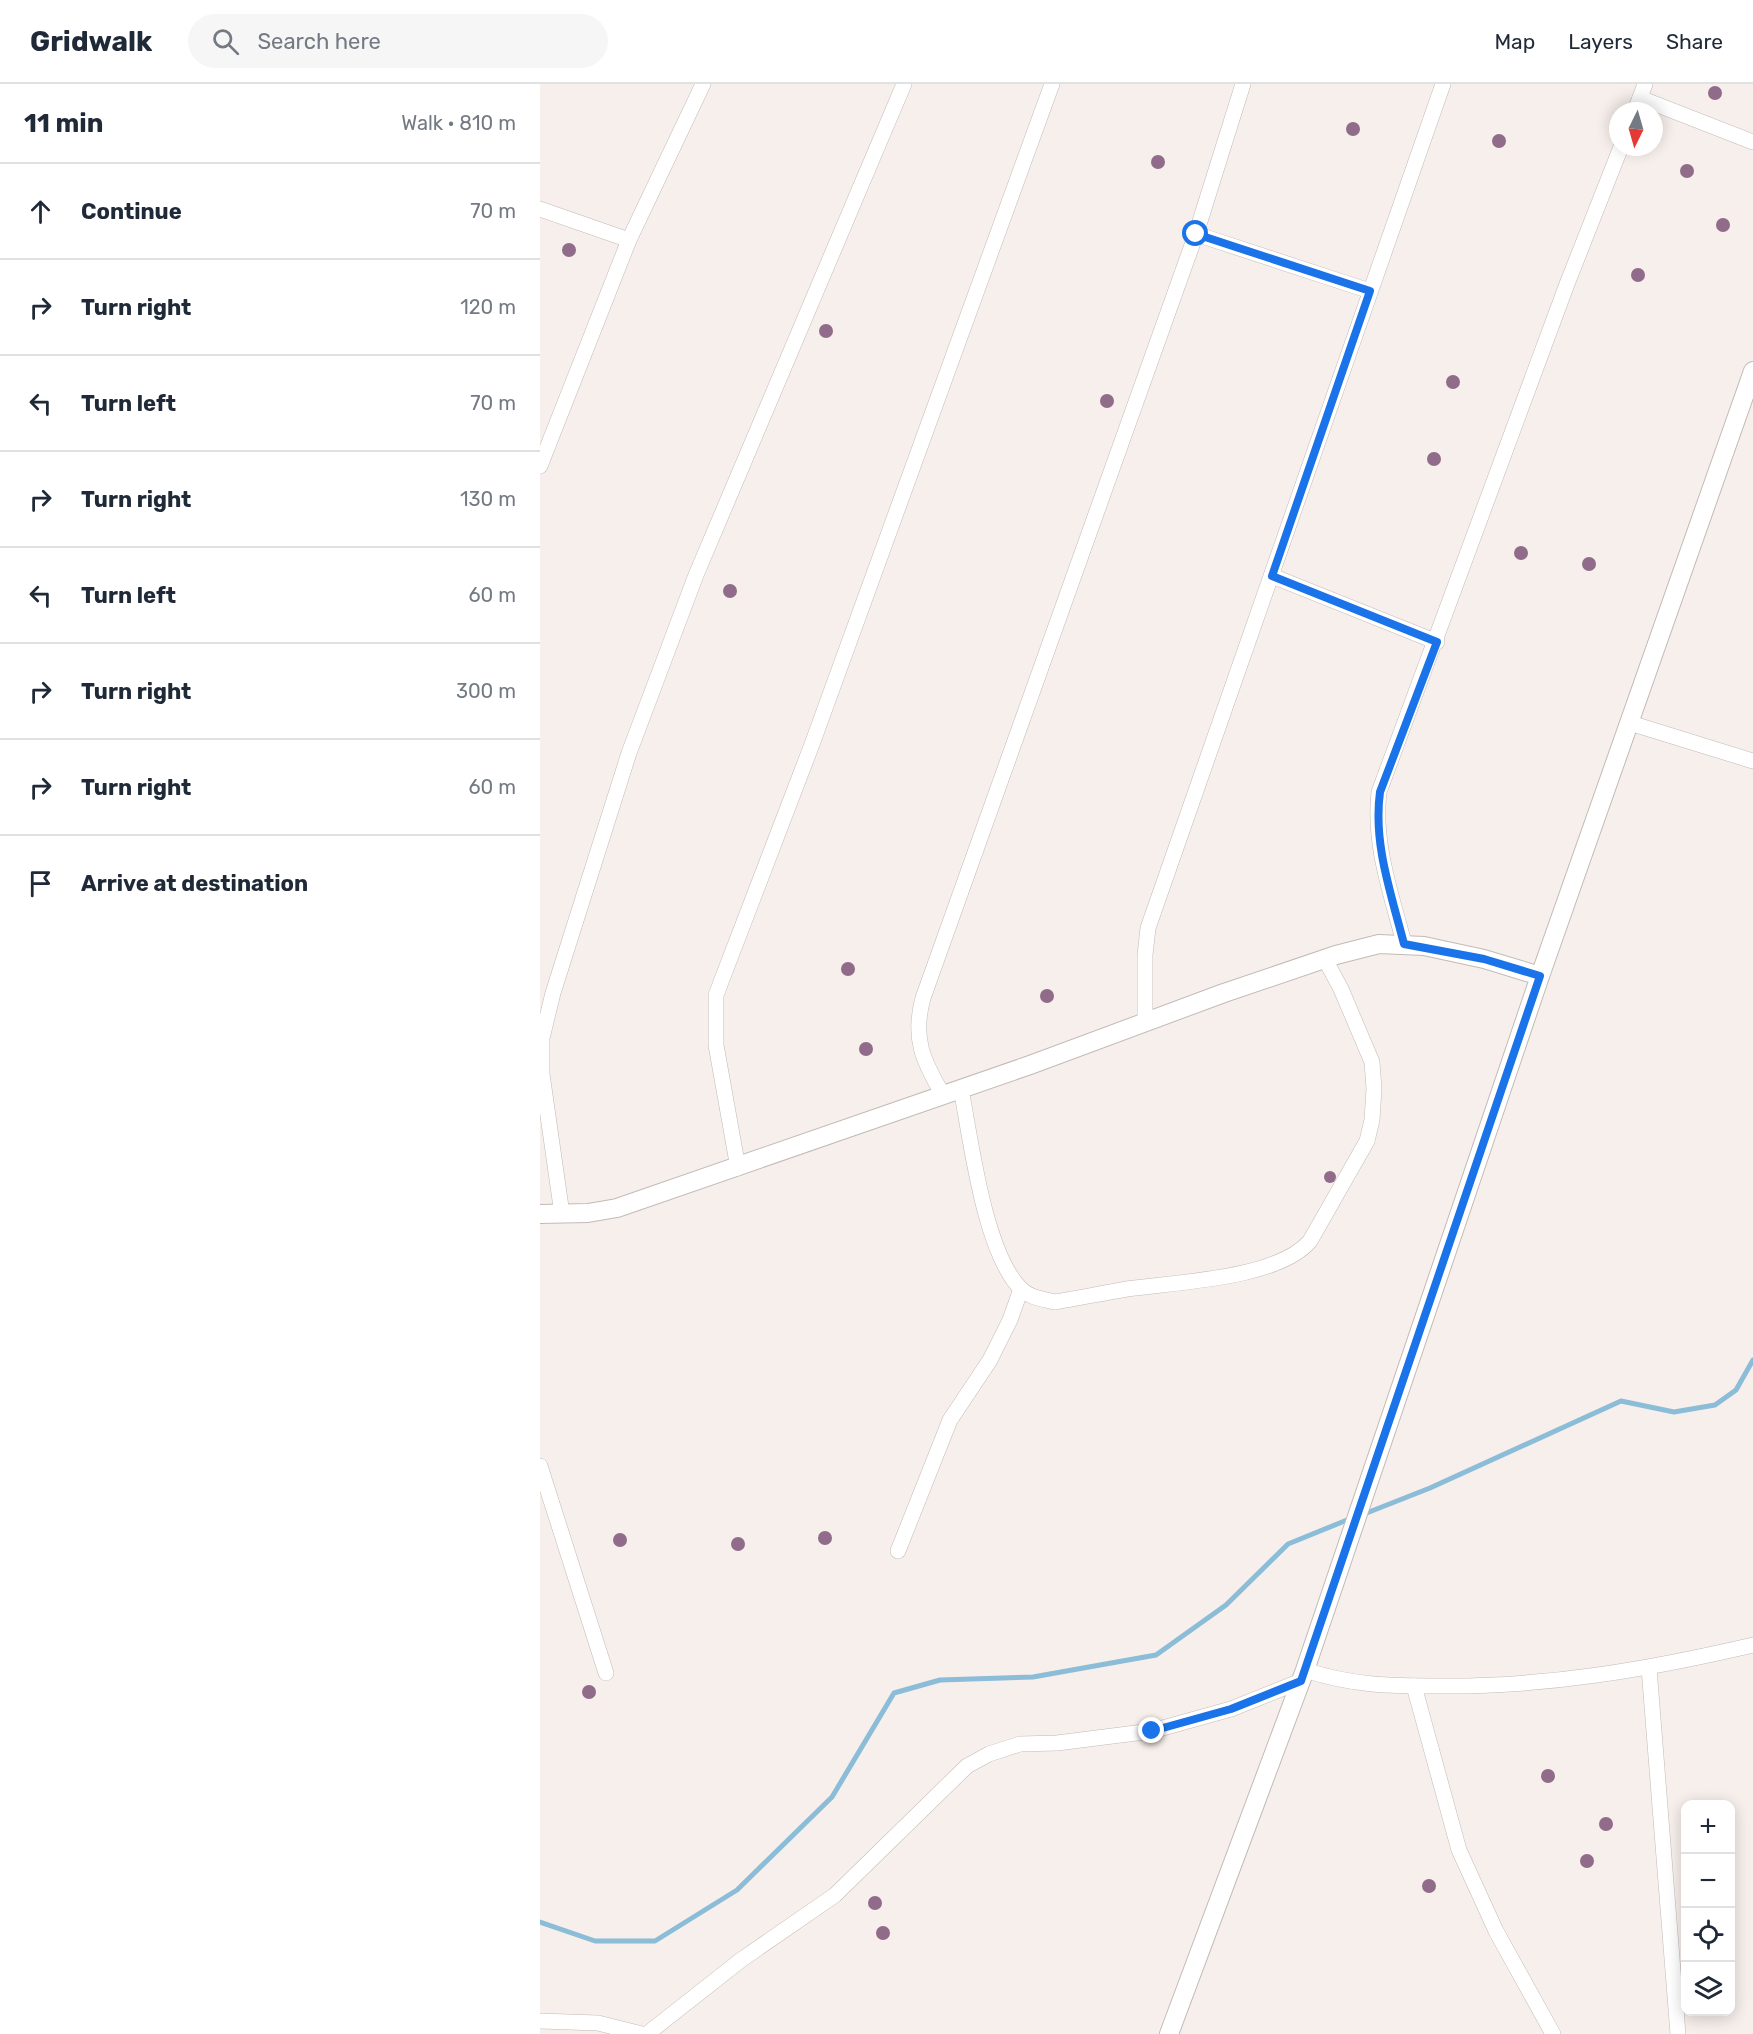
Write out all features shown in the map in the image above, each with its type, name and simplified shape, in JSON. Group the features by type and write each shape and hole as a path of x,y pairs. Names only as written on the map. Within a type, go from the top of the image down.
{"street":[{"path":"540,466 629,240 703,84"},
{"path":"562,1214 542,1074 542,1038 553,993 629,753 696,575 904,84"},
{"path":"738,1168 716,1046 716,995 811,747 1052,84"},
{"path":"943,1095 926,1066 916,1020 1196,234 1243,84"},
{"path":"1145,1023 1145,955 1148,928 1443,84"},
{"path":"1640,98 1753,142"},
{"path":"1404,944 1379,848 1376,817 1380,792 1618,156"},
{"path":"540,208 629,240"},
{"path":"1196,234 1370,291"},
{"path":"1169,2034 1303,1675 1540,976 1753,371"},
{"path":"1272,576 1437,642"},
{"path":"1630,723 1753,761"},
{"path":"540,1214 617,1208 738,1168 1325,959 1379,944 1404,944 1484,959 1540,976"},
{"path":"961,1089 982,1195 997,1247 1021,1289 1033,1297 1055,1302 1208,1279 1268,1266 1299,1253 1320,1226 1367,1141 1372,1120 1374,1089 1372,1062 1341,989 1325,959"},
{"path":"898,1551 950,1420 990,1360 1010,1320 1021,1289"},
{"path":"540,1466 606,1673"},
{"path":"647,2034 741,1960 835,1895 968,1766 988,1754 1020,1744 1057,1743 1152,1731 1231,1709 1303,1675 1341,1681 1414,1686 1507,1686 1648,1668 1753,1645"},
{"path":"1648,1668 1678,2034"},
{"path":"1414,1686 1459,1850 1496,1931 1552,2034"},
{"path":"540,2021 598,2023 642,2034"}],"building":[{"path":"1712,86 1718,86 1722,93 1718,100 1712,100 1708,96 1708,90"},
{"path":"1350,122 1356,122 1360,129 1356,136 1350,136 1346,132 1346,126"},
{"path":"1496,134 1502,134 1506,141 1502,148 1496,148 1492,144 1492,138"},
{"path":"1155,155 1161,155 1165,162 1161,169 1155,169 1151,165 1151,159"},
{"path":"1684,164 1690,164 1694,171 1690,178 1684,178 1680,174 1680,168"},
{"path":"1720,218 1726,218 1730,225 1726,232 1720,232 1716,228 1716,222"},
{"path":"566,243 572,243 576,250 572,257 566,257 562,253 562,247"},
{"path":"1635,268 1641,268 1645,275 1641,282 1635,282 1631,278 1631,272"},
{"path":"823,324 829,324 833,331 829,338 823,338 819,334 819,328"},
{"path":"1453,375 1458,377 1460,382 1458,387 1453,389 1448,387 1446,382 1448,377"},
{"path":"1104,394 1110,394 1114,401 1110,408 1104,408 1100,404 1100,398"},
{"path":"1431,452 1437,452 1441,459 1437,466 1431,466 1427,462 1427,456"},
{"path":"1518,546 1524,546 1528,553 1524,560 1518,560 1514,556 1514,550"},
{"path":"1586,557 1592,557 1596,564 1592,571 1586,571 1582,567 1582,561"},
{"path":"727,584 733,584 737,591 733,598 727,598 723,594 723,588"},
{"path":"845,962 851,962 855,969 851,976 845,976 841,972 841,966"},
{"path":"1044,989 1050,989 1054,996 1050,1003 1044,1003 1040,999 1040,993"},
{"path":"863,1042 869,1042 873,1049 869,1056 863,1056 859,1052 859,1046"},
{"path":"1332,1171 1336,1177 1332,1183 1328,1183 1324,1175"},
{"path":"822,1531 828,1531 832,1538 828,1545 822,1545 818,1541 818,1535"},
{"path":"617,1533 623,1533 627,1540 623,1547 617,1547 613,1543 613,1537"},
{"path":"735,1537 741,1537 745,1544 741,1551 735,1551 731,1547 731,1541"},
{"path":"589,1685 594,1687 596,1692 594,1697 589,1699 584,1697 582,1692 584,1687"},
{"path":"1545,1769 1551,1769 1555,1776 1551,1783 1545,1783 1541,1779 1541,1773"},
{"path":"1603,1817 1609,1817 1613,1824 1609,1831 1603,1831 1599,1827 1599,1821"},
{"path":"1584,1854 1590,1854 1594,1861 1590,1868 1584,1868 1580,1864 1580,1858"},
{"path":"1426,1879 1432,1879 1436,1886 1432,1893 1426,1893 1422,1889 1422,1883"},
{"path":"872,1896 878,1896 882,1903 878,1910 872,1910 868,1906 868,1900"},
{"path":"880,1926 886,1926 890,1933 886,1940 880,1940 876,1936 876,1930"}],"waterway":[{"path":"1364,1514 1430,1488 1621,1401 1674,1412 1715,1405 1736,1390 1753,1360"},
{"path":"540,1922 595,1941 655,1941 737,1890 832,1797 894,1693 940,1680 1033,1677 1156,1655 1226,1605 1288,1544 1352,1518"}],"route":[{"path":"1152,1731 1231,1709 1301,1681 1540,976 1484,959 1424,945 1404,944 1379,848 1376,817 1380,792 1437,642 1272,576 1370,291 1196,234"}]}
